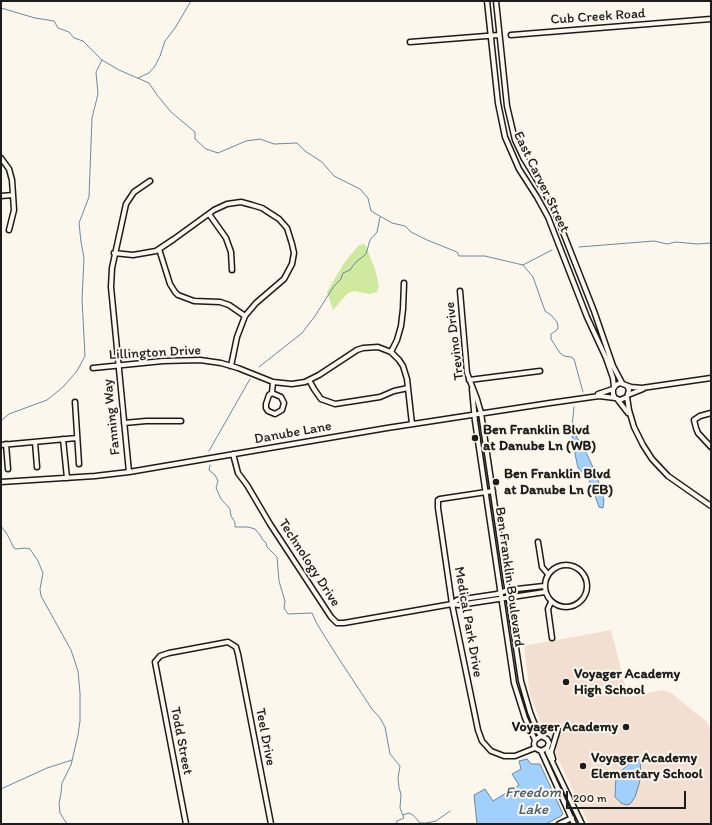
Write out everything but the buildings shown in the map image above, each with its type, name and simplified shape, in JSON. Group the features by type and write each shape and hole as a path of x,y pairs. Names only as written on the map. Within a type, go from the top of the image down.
{"street":[{"name":"East Carver Street","path":"487,1 499,114 508,145 519,169 541,203 548,217 587,318 606,358 614,381 614,388"},
{"name":"East Carver Street","path":"496,1 508,114 515,140 527,164 556,212 594,311 613,366 622,383"},
{"name":"Cub Creek Road","path":"511,35 711,19"},
{"path":"410,42 499,35"},
{"path":"1,158 9,169 12,180 14,210 9,230"},
{"name":"Fanning Way","path":"129,472 111,287 112,268 114,253 126,204 134,192 150,181"},
{"path":"1,196 13,194"},
{"path":"114,253 133,255 150,253 159,249 209,214 227,204 240,202 252,204 276,216 286,228 290,236 294,253 292,264 284,279 256,303 245,316 237,337 231,366"},
{"path":"209,214 226,238 231,252 232,270"},
{"path":"159,249 170,284 178,295 194,301 220,302 235,309 245,316"},
{"path":"404,283 401,326 397,340 391,352 403,366 408,388 412,424"},
{"name":"Trevino Drive","path":"460,291 465,359 472,387 478,399 481,413"},
{"name":"Lillington Drive","path":"93,368 192,360 211,361 246,371 273,382 292,384 309,380 319,375 357,350 363,348 378,347 391,352"},
{"path":"470,380 540,371"},
{"path":"711,378 654,387 636,388 622,383 618,384 614,388 613,394 630,417 643,445 656,465 674,481 711,506"},
{"path":"309,380 321,399 328,403 335,404 380,397 394,391 408,388"},
{"path":"272,393 281,398 284,403 282,410 275,414 268,411 266,408 267,401 272,393 273,382"},
{"path":"627,386 629,390 628,396 630,417"},
{"name":"Trevino Drive","path":"472,387 474,414"},
{"path":"616,399 623,400 628,396 654,387"},
{"name":"Danube Lane","path":"588,397 614,388"},
{"name":"Danube Lane","path":"1,482 129,472 474,414 588,397 606,396 616,399"},
{"path":"75,402 79,464"},
{"name":"Ben Franklin Boulevard","path":"481,413 523,693 533,721 541,736"},
{"path":"711,413 700,416 694,420 698,433 711,447"},
{"name":"Ben Franklin Boulevard","path":"474,414 516,694 535,740"},
{"path":"124,423 146,421 181,421"},
{"path":"8,469 3,444 77,438"},
{"path":"63,439 67,478"},
{"path":"35,442 37,467"},
{"name":"Technology Drive","path":"233,454 238,473 334,621 337,623 345,623 452,604 459,605 545,592"},
{"name":"Medical Park Drive","path":"493,492 438,500 452,604 478,730 482,741 491,751 504,756 515,756 535,748"},
{"path":"538,542 542,567 548,574"},
{"path":"560,565 570,565 579,569 586,581 585,596 578,604 569,607 564,608 555,605 551,602 545,592 544,586 548,574 555,567 560,565"},
{"name":"Technology Drive","path":"452,604 457,600 508,590 544,586"},
{"path":"551,602 548,610 552,638"},
{"name":"Teel Drive","path":"155,662 160,656 169,653 228,642 236,647 271,824"},
{"name":"Todd Street","path":"155,662 186,824"},
{"path":"555,767 552,752 558,729"},
{"path":"574,824 541,751 535,748 535,740 541,736 547,739 549,743 547,748 548,754 582,824"},
{"path":"541,751 547,748"},
{"path":"559,824 572,818"}],"shaded area":[{"name":"Voyager Academy","path":"611,630 628,697 663,690 671,693 707,722 711,731 711,824 589,824 556,755 556,746 541,723 530,695 524,646"}],"green space":[{"path":"365,244 375,269 379,286 377,292 370,294 354,291 348,293 333,310 327,292 344,263 359,245"}],"water":[{"path":"573,431 585,450 597,476 604,500 603,508 599,507 588,477 578,468 575,454 575,442 572,437"},
{"path":"635,758 640,760 641,774 635,797 630,804 626,805 621,803 615,797 616,776"},
{"name":"Freedom Lake","path":"527,759 531,764 540,764 563,814 546,824 477,824 474,795 485,789 493,801 519,785 512,774 521,769 519,761"}],"waterway":[{"path":"138,78 149,73 155,66 165,41 175,28 191,1"},
{"path":"1,8 35,18 54,21 58,28 69,32 74,38 83,41 102,60 119,70 149,83 171,112 195,132 195,139 206,149 218,153 246,141 260,139 274,144 297,143 305,151 322,162 334,176 360,189 368,198 371,211 392,223 405,226 411,232 427,240 457,252 459,256 485,256 523,265 552,250"},
{"path":"1,421 9,414 47,400 63,387 77,371 85,356 82,299 84,258 79,223 89,197 92,118 98,94 96,72 102,60"},
{"path":"259,367 302,333 334,286 341,279 343,273 350,270 355,263 366,254 370,240 377,232 380,217"},
{"path":"579,247 654,241 667,244 676,242 697,244 711,243"},
{"path":"523,265 533,277 545,311 557,322 557,330 551,334 551,339 560,353 574,359 583,392"},
{"path":"209,451 250,379"},
{"path":"573,431 574,407"},
{"path":"210,465 209,470 215,475 218,481 216,488 221,499 230,509 231,516 235,522 235,527 248,527 255,529 266,543 267,547 277,557 279,581 285,601 284,608 288,614 312,613 317,624 339,659 385,727 390,754 400,766 398,778 401,794 400,808 404,818 397,821 396,824"},
{"path":"1,526 14,548 30,549 38,561 43,573 40,589 41,596 71,650 78,671 80,721 71,765 62,783 59,804 60,813 67,824"},
{"path":"1,789 47,768 72,760"},
{"path":"403,815 409,813 413,815 420,823 426,823 436,821 450,811"}],"place":[{"name":"Ben Franklin Blvd at Danube Ln (WB)","path":"475,438"},
{"name":"Ben Franklin Blvd at Danube Ln (EB)","path":"496,482"},
{"name":"Voyager Academy High School","path":"566,682"},
{"name":"Voyager Academy","path":"626,727"},
{"name":"Voyager Academy Elementary School","path":"583,766"}]}
